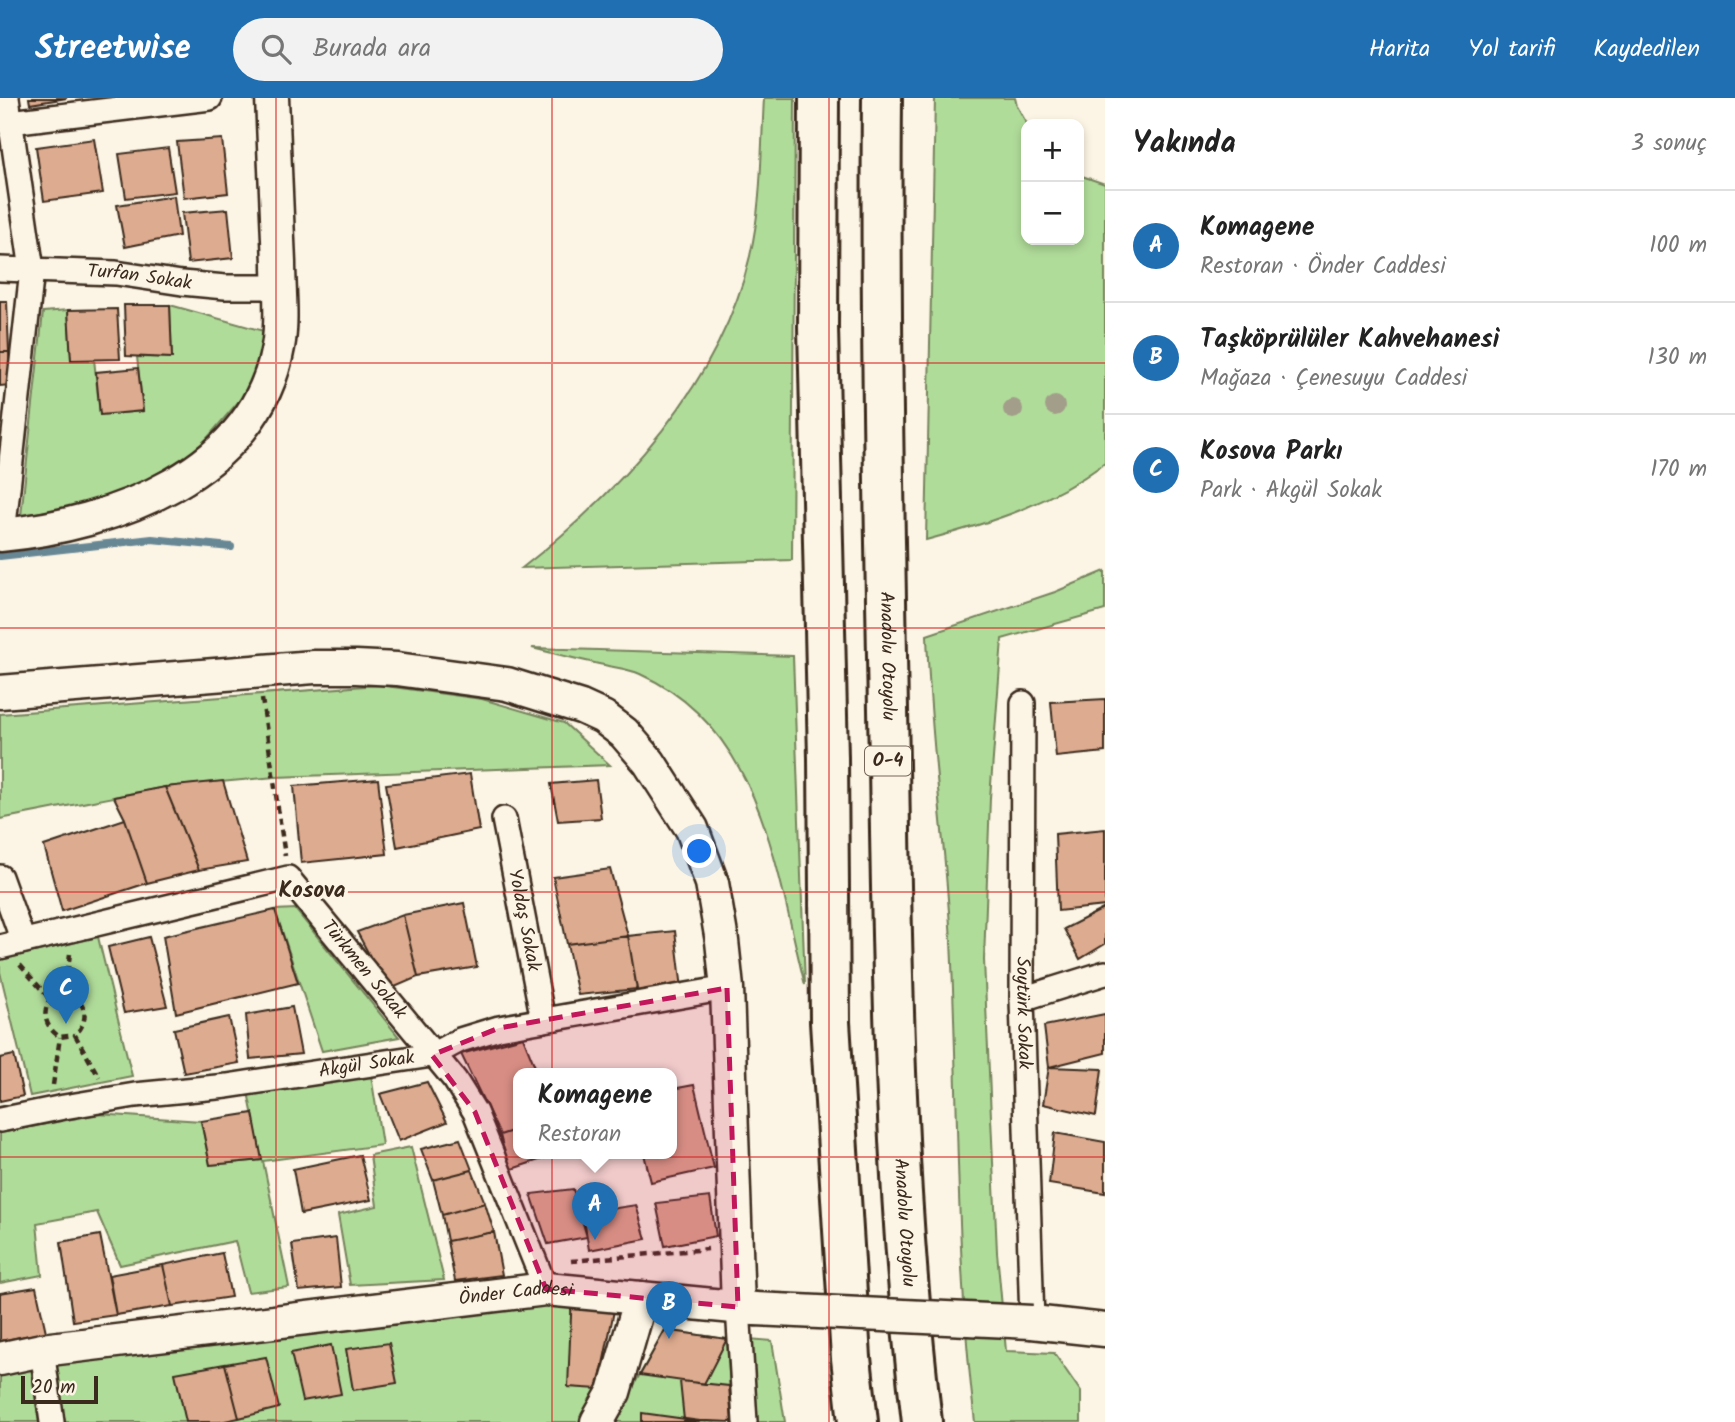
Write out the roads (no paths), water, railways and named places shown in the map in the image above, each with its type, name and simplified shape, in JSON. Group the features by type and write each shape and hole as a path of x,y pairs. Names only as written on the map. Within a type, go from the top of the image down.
{"highway":[{"path":"819,98 818,327 828,758 830,1022 851,1358 858,1422"},
{"name":"Anadolu Otoyolu","path":"882,98 880,316 892,1005 912,1341 922,1422"}],"street":[{"path":"7,98 32,270 9,401 2,535 73,523 108,513 150,496 222,452 249,421 268,388 279,345 272,98"},
{"path":"10,122 210,98"},
{"name":"Turfan Sokak","path":"0,269 116,274 214,286 279,287"},
{"path":"0,692 314,667 397,669 507,684 581,707 603,717 624,733 649,762 692,829 712,883 727,988 746,1308 745,1422"},
{"name":"Soytürk Sokak","path":"1023,702 1022,999 1032,1322"},
{"name":"Yoldaş Sokak","path":"505,820 543,1020"},
{"path":"0,877 9,945"},
{"name":"Türkmen Sokak","path":"9,945 288,878 455,1080 475,1112 546,1289"},
{"path":"1022,999 1105,973"},
{"name":"Akgül Sokak","path":"0,1121 111,1099 253,1082 432,1055 482,1032 727,988"},
{"name":"Önder Caddesi","path":"0,1359 42,1350 546,1289 746,1308 1032,1322 1105,1330"},
{"path":"597,1422 612,1397 642,1298"},
{"path":"42,1350 52,1422"}],"waterway":[{"path":"0,556 152,539 231,547"}],"place":[{"name":"Kosova Parkı","path":"66,1024"},
{"name":"Komagene","path":"595,1240"},
{"name":"Taşköprülüler Kahvehanesi","path":"669,1339"}],"district":[{"name":"Kosova","path":"312,891"}]}
